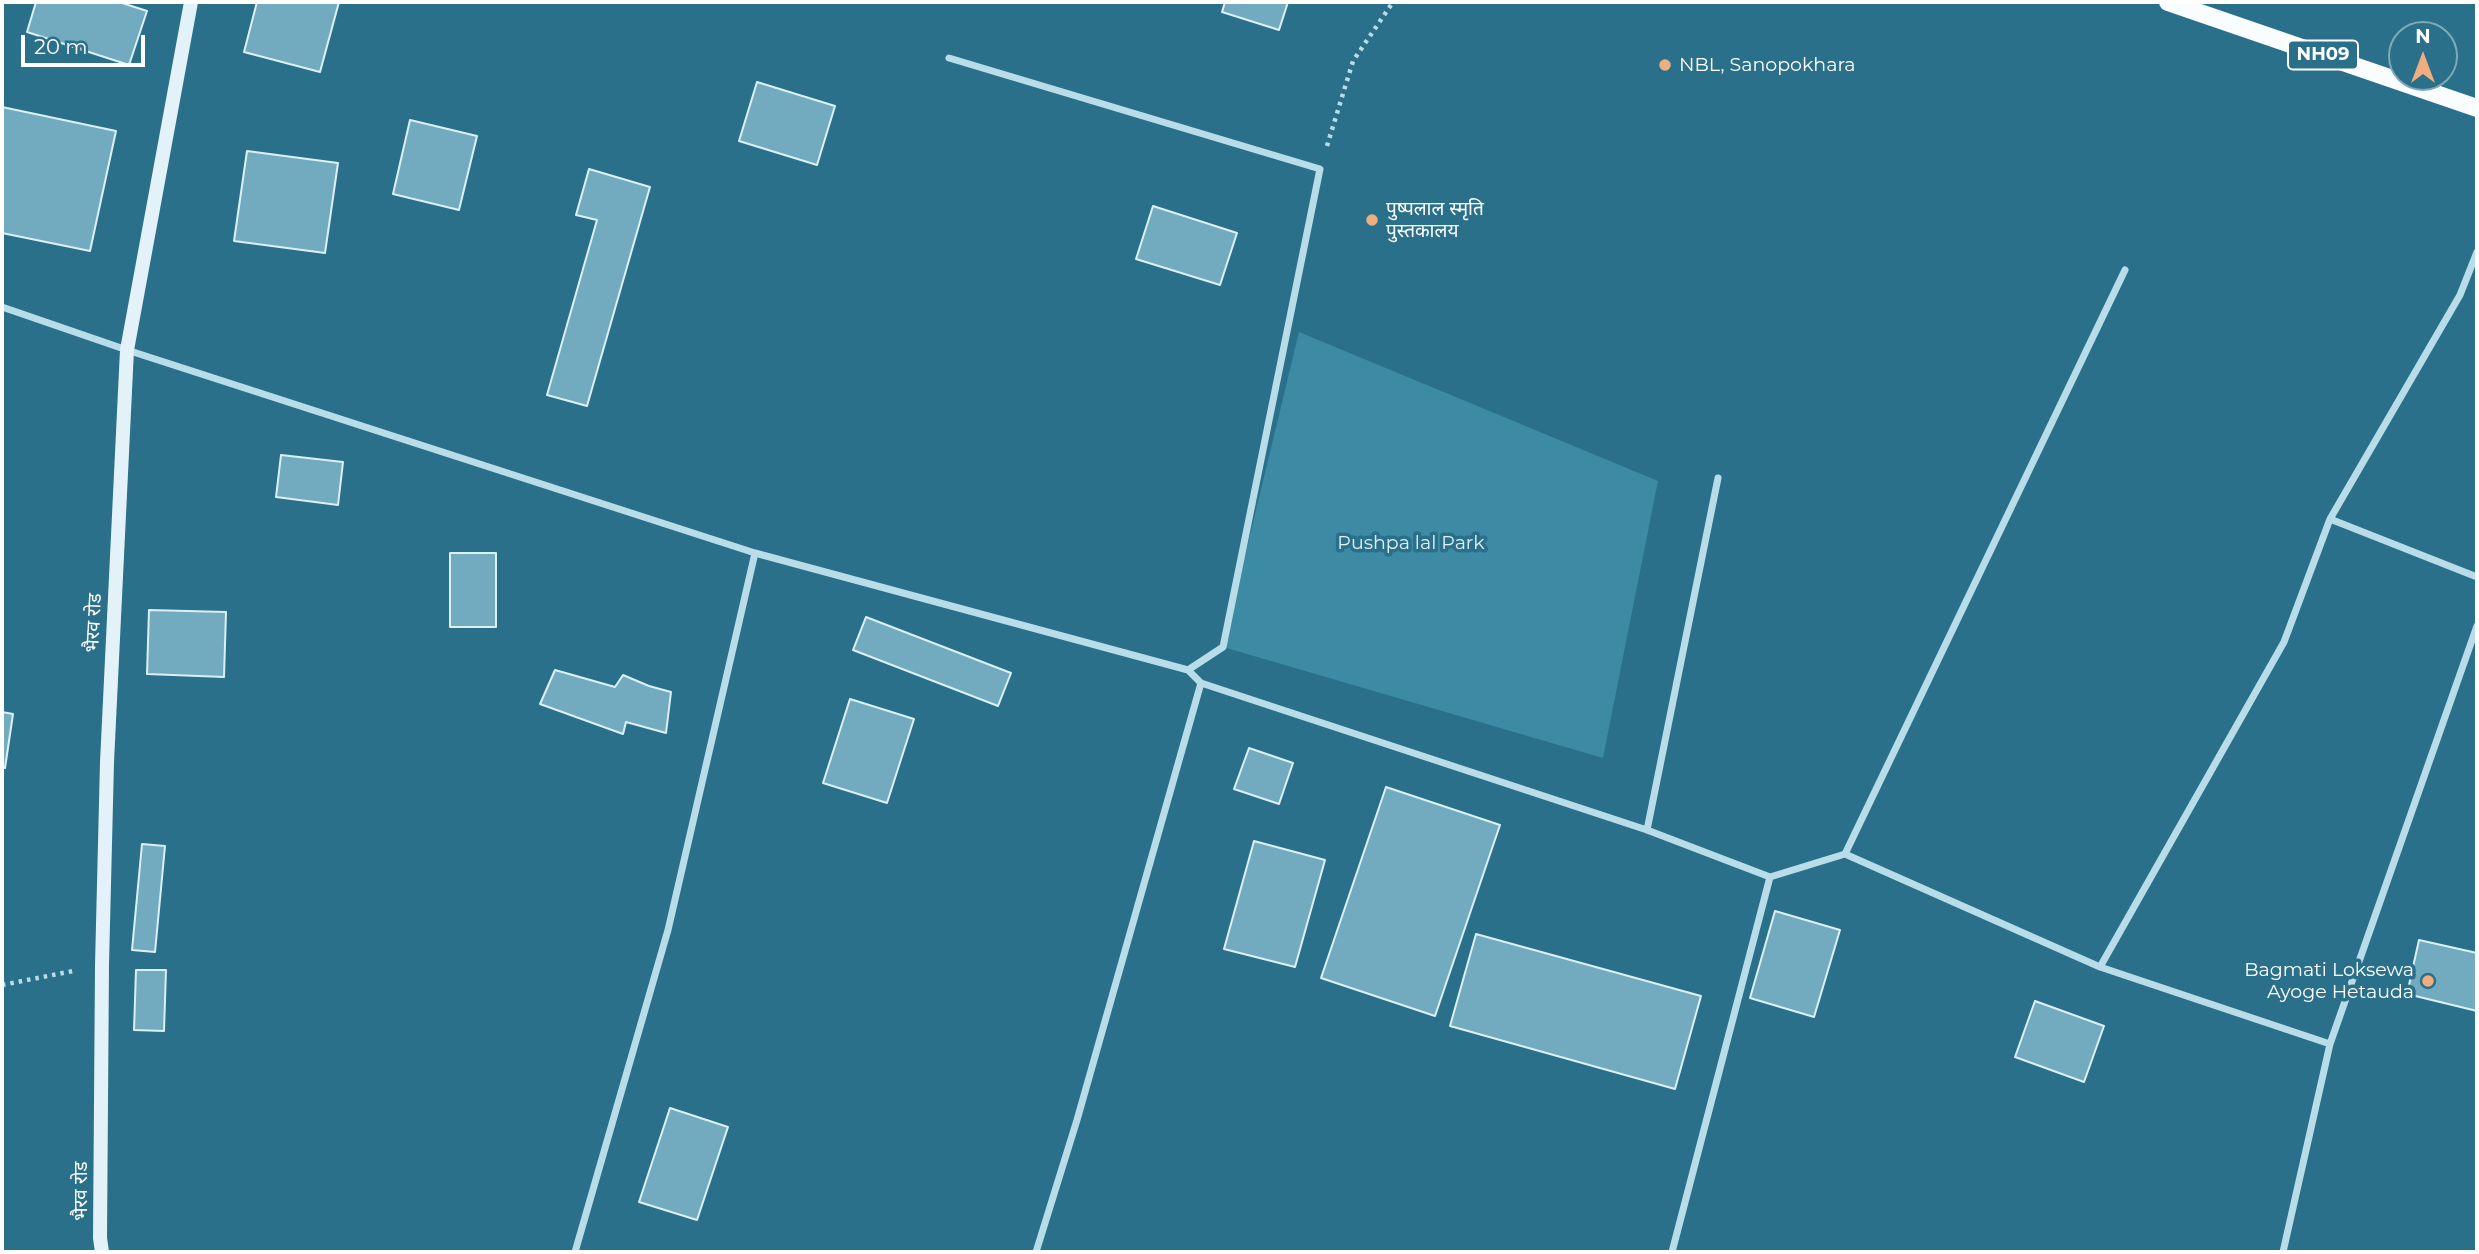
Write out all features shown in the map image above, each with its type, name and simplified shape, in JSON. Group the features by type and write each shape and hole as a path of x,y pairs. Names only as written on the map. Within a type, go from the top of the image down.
{"main road":[{"name":"भैरव रोड","path":"102,1252 102,965 107,748 127,350 191,2"},
{"name":"NH09","path":"2168,2 2477,108"}],"street":[{"path":"949,58 1320,169 1223,647 1188,670"},
{"path":"2100,967 2284,642 2330,519 2460,295 2477,252"},
{"path":"1845,854 2124,270"},
{"path":"2,307 127,350 755,552 1188,670 1201,683 1647,830 1770,877 1845,854 2100,967 2330,1044"},
{"path":"1647,830 1718,478"},
{"path":"2330,519 2477,577"},
{"path":"575,1252 668,930 755,552"},
{"path":"2283,1252 2330,1044 2477,626"},
{"path":"1036,1252 1077,1120 1201,683"},
{"path":"1672,1252 1770,877"}],"path":[{"path":"1320,169 1353,61 1393,2"},
{"path":"2,985 102,965"}],"green space":[{"name":"Pushpa lal Park","path":"1299,332 1658,481 1603,758 1223,647"}],"building":[{"path":"36,2 119,2 147,11 129,65 27,32"},
{"path":"257,2 339,2 320,72 244,52"},
{"path":"1225,2 1288,2 1279,30 1222,12"},
{"path":"757,82 835,106 817,165 739,141"},
{"path":"2,107 116,131 90,251 2,233"},
{"path":"410,120 477,136 459,210 393,194"},
{"path":"247,151 338,163 325,253 234,241"},
{"path":"589,169 650,187 587,406 547,395 597,220 576,215"},
{"path":"1153,206 1237,233 1220,285 1136,259"},
{"path":"281,455 343,462 338,505 276,497"},
{"path":"450,553 496,553 496,627 450,627"},
{"path":"149,610 226,612 224,677 147,674"},
{"path":"866,617 1011,673 998,706 853,650"},
{"path":"555,670 615,687 623,675 671,692 666,733 626,722 623,734 540,704"},
{"path":"850,699 914,719 887,803 823,783"},
{"path":"2,712 13,714 5,768 2,768"},
{"path":"1249,748 1293,763 1279,804 1234,789"},
{"path":"1386,787 1500,825 1435,1016 1321,978"},
{"path":"1254,841 1325,860 1295,967 1224,949"},
{"path":"142,844 165,846 155,952 132,950"},
{"path":"1775,911 1840,930 1814,1017 1750,998"},
{"path":"1476,934 1701,996 1675,1089 1450,1026"},
{"path":"2419,940 2477,953 2477,1011 2407,994"},
{"path":"136,970 166,970 164,1031 134,1030"},
{"path":"2035,1001 2104,1026 2084,1082 2015,1057"},
{"path":"670,1108 728,1127 697,1220 639,1202"}],"place":[{"name":"NBL, Sanopokhara","path":"1665,65"},
{"name":"पुष्पलाल स्मृति पुस्तकालय","path":"1372,220"},
{"name":"Bagmati Loksewa Ayoge Hetauda","path":"2428,981"}]}
